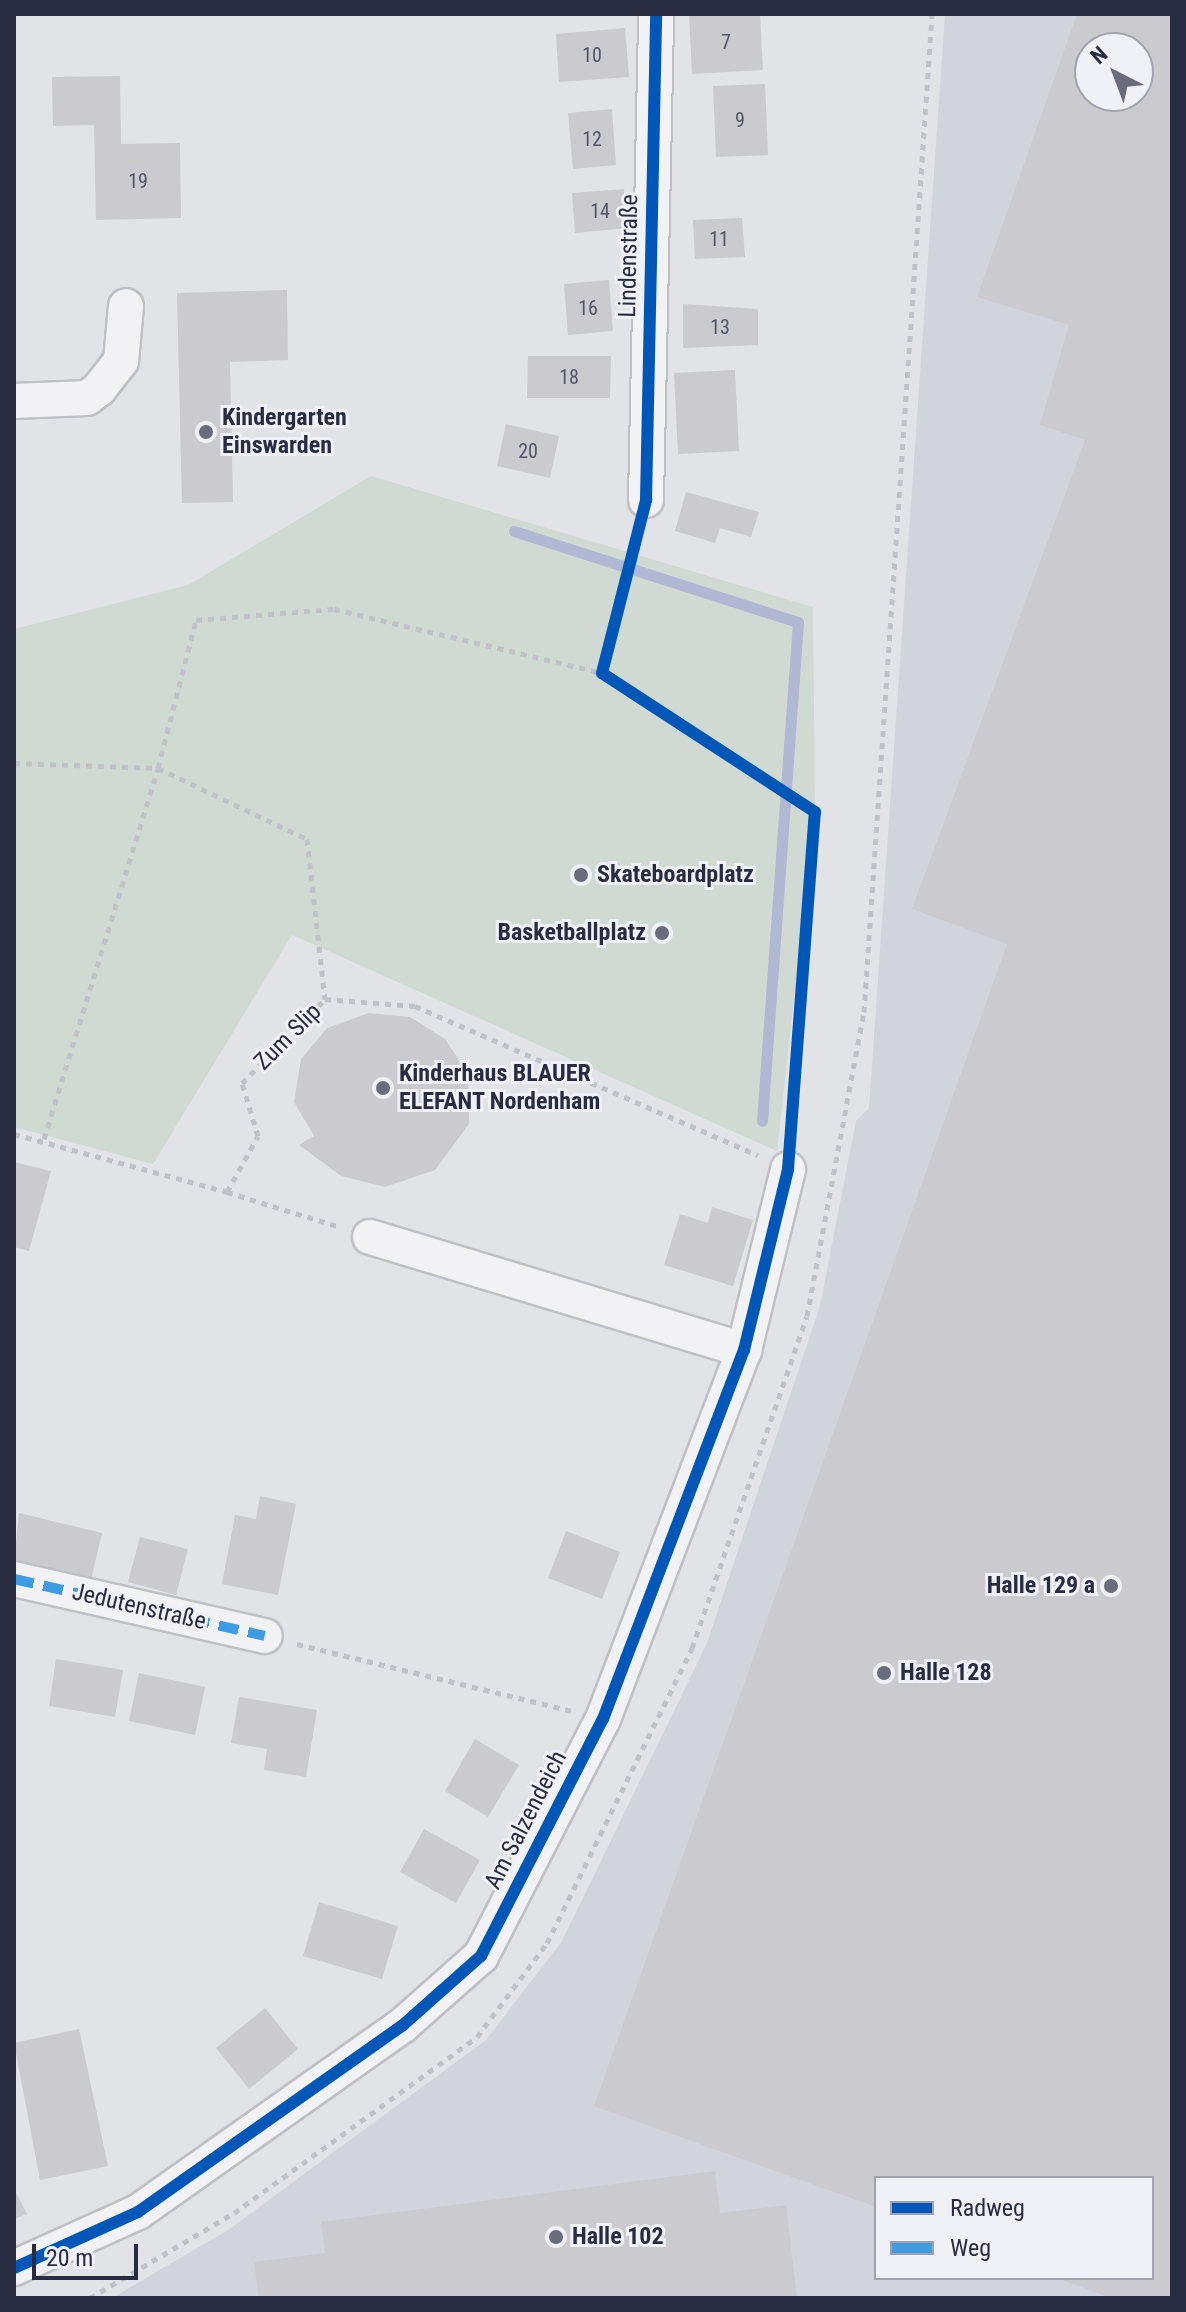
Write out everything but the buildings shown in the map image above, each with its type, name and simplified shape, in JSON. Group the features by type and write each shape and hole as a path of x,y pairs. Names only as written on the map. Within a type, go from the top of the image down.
{"street":[{"name":"Lindenstraße","path":"646,500 656,14"},
{"path":"14,401 87,398 99,389 121,361 126,306"},
{"name":"Am Salzendeich","path":"14,2268 138,2212 403,2025 481,1956 603,1719 744,1350 788,1169"},
{"path":"370,1237 744,1350"},
{"name":"Jedutenstraße","path":"14,1579 265,1636"}],"path":[{"path":"90,2298 234,2213 477,2037 547,1943 692,1648 807,1316 864,1012 932,14"},
{"path":"602,673 631,562"},
{"path":"44,1139 158,768 196,620 334,609 602,673 799,806 815,812 788,1169"},
{"path":"14,763 158,768 307,839 325,999"},
{"path":"14,1134 44,1139 370,1237"},
{"path":"265,1636 603,1719"}],"shaded area":[{"path":"945,14 1172,14 1172,2298 112,2298 228,2230 486,2040 562,1941 707,1643 820,1306 856,1121 869,1108"},
{"path":"371,476 813,607 815,812 777,1151 292,935 153,1164 14,1127 14,629 188,585"}],"waterway":[{"path":"514,531 798,622 762,1121"}],"marked path":[{"path":"14,1579 265,1636"}],"cycle path":[{"path":"14,2268 138,2212 403,2025 481,1956 603,1719 744,1350 788,1169 815,812 602,673 646,500 656,14"}],"place":[{"name":"Kindergarten Einswarden","path":"206,432"},
{"name":"Skateboardplatz","path":"581,875"},
{"name":"Basketballplatz","path":"662,933"},
{"name":"Kinderhaus BLAUER ELEFANT Nordenham","path":"383,1088"},
{"name":"Halle 129 a","path":"1111,1586"},
{"name":"Halle 128","path":"884,1673"},
{"name":"Halle 102","path":"556,2237"}]}
